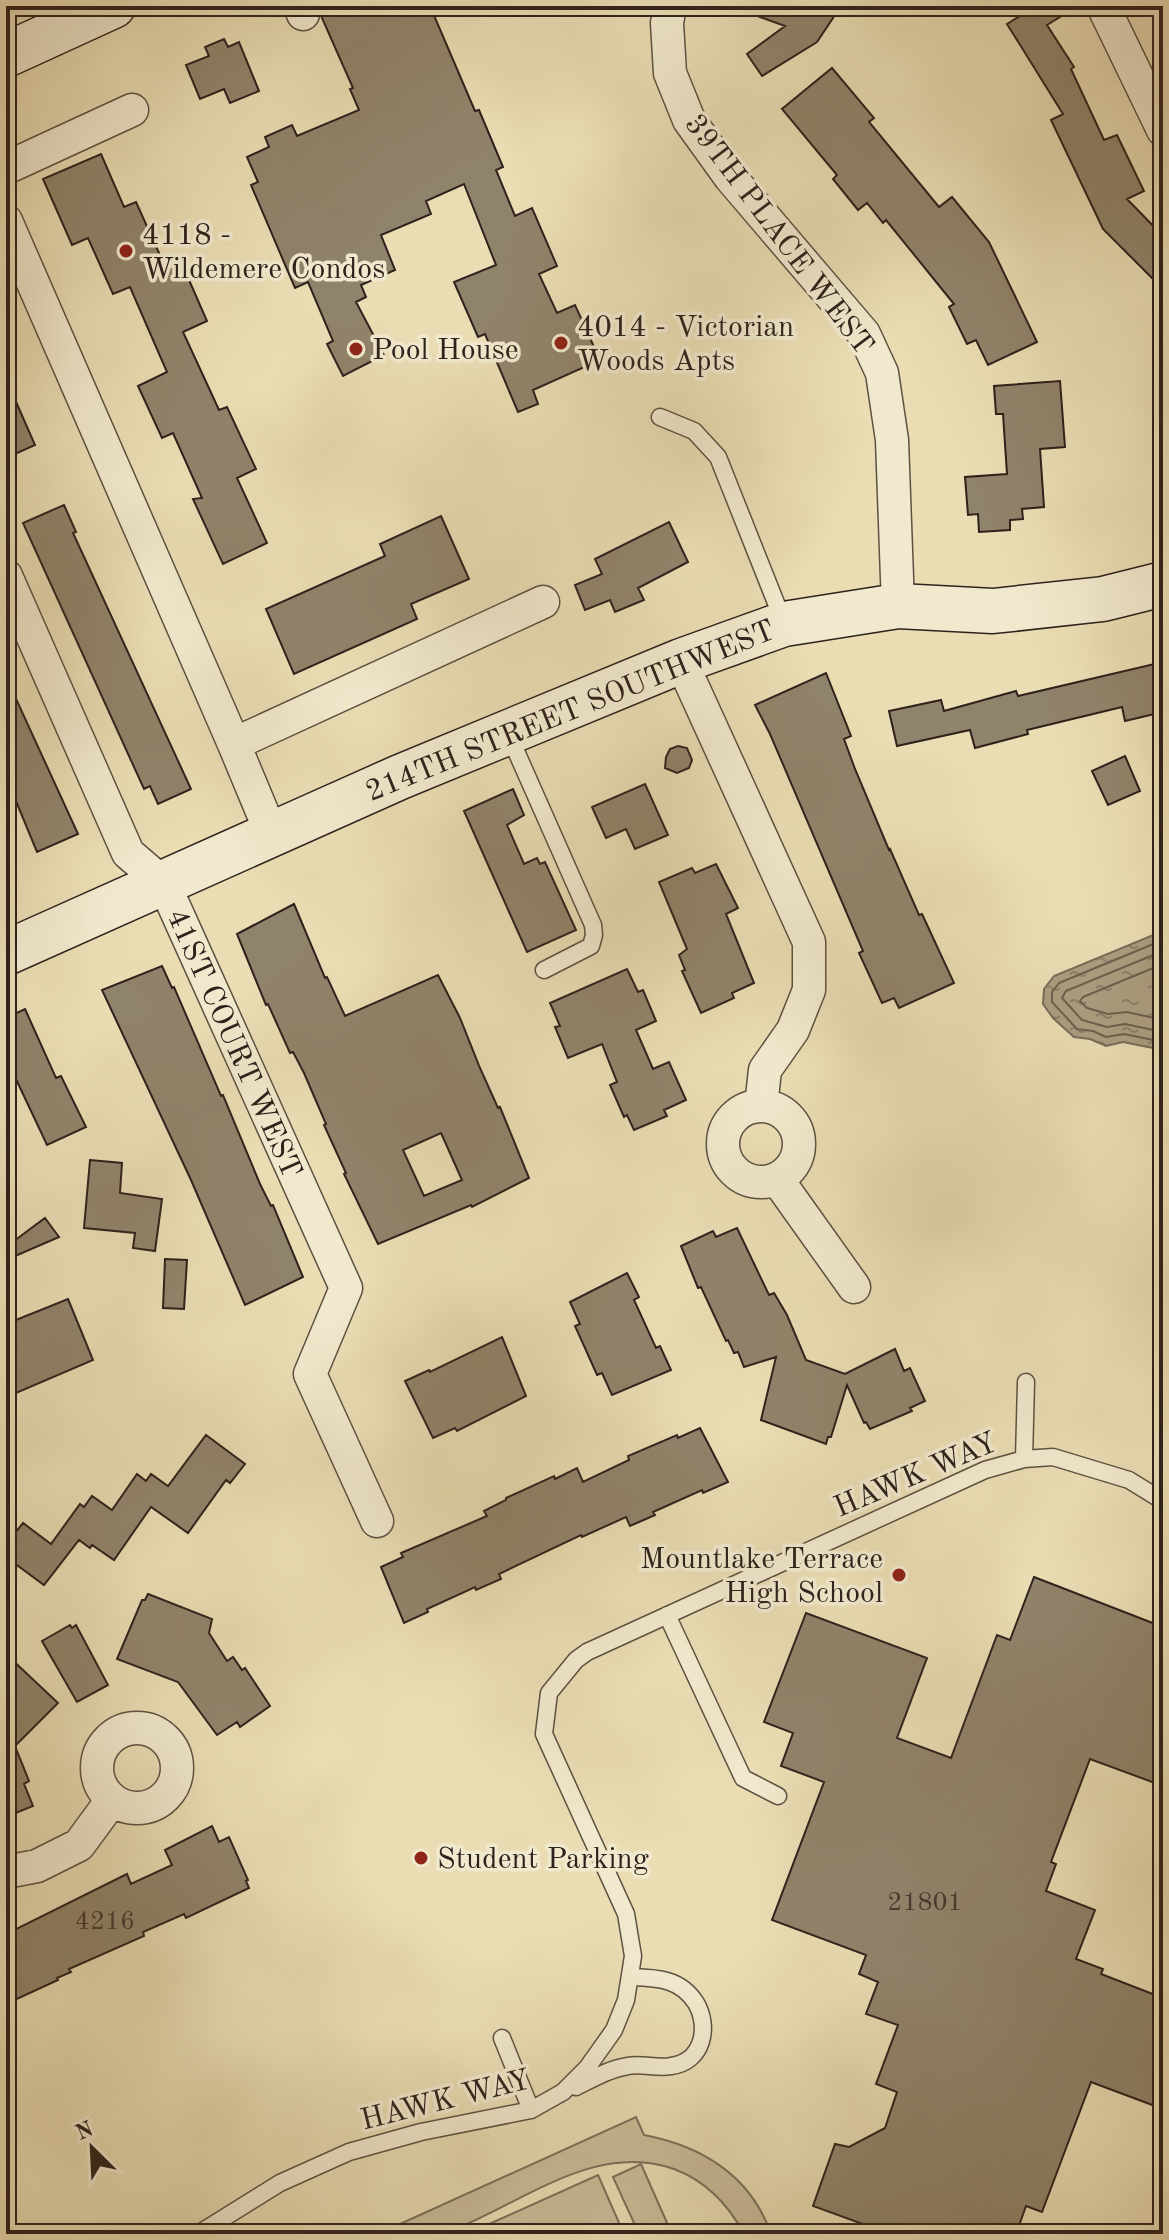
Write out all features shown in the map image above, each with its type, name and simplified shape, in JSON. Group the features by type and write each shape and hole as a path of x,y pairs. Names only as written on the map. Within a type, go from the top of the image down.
{"street":[{"name":"39TH PLACE WEST","path":"670,6 667,23 670,73 689,120 730,177 864,334 882,373 892,440 898,606"},
{"path":"1103,6 1163,130"},
{"path":"6,55 102,8"},
{"path":"6,168 132,110"},
{"path":"6,221 271,833"},
{"name":"41ST COURT WEST","path":"6,576 128,853 164,884 346,1288 310,1374 377,1521"},
{"name":"214TH STREET SOUTHWEST","path":"6,953 507,731 681,661 784,624 898,606 993,611 1103,599 1163,584"},
{"path":"234,744 543,602"},
{"path":"681,661 809,942 809,990 793,1030 765,1070 761,1106"},
{"path":"761,1106 784,1113 798,1133 797,1157 792,1167 777,1179 760,1183 748,1181 729,1167 722,1144 730,1121 738,1112 761,1106"},
{"path":"777,1179 854,1287"},
{"path":"6,1872 37,1866 79,1845 112,1800"}],"lane":[{"path":"660,417 694,431 718,457 784,624"},
{"path":"507,731 593,925 591,946 544,970"},
{"path":"1024,1459 1026,1382"},
{"name":"HAWK WAY","path":"198,2234 280,2183 349,2152 421,2132 531,2110 563,2092 587,2068 614,2030 626,2000 633,1956 626,1914 544,1734 549,1693 576,1660 667,1615 985,1470 1024,1459 1053,1457 1093,1469 1129,1480 1163,1501"},
{"path":"667,1615 743,1778 778,1796"},
{"path":"563,2092 624,2066 681,2064 690,2058 701,2042 704,2024 700,2011 683,1988 659,1978 630,1977"},
{"path":"502,2038 531,2110"}],"shaded area":[{"path":"636,2117 644,2135 686,2147 722,2167 737,2180 751,2196 771,2234 744,2234 723,2203 706,2187 674,2169 644,2162 614,2163 556,2180 445,2233 422,2236 378,2234"},
{"path":"641,2164 672,2234 639,2234 613,2177"},
{"path":"598,2175 624,2234 467,2234"}],"water":[{"path":"1163,931 1163,1050 1123,1042 1106,1046 1090,1039 1074,1037 1043,1004 1044,989 1054,976"}],"building":[{"path":"320,6 430,6 503,167 496,170 515,216 532,208 557,266 539,274 557,313 575,305 600,360 533,390 538,404 518,412 485,334 478,337 454,282 496,265 464,184 426,201 431,214 381,235 395,270 361,285 366,297 356,302 384,355 343,376 327,344 333,341 308,282 295,288 251,185 258,182 247,157 269,147 265,137 292,125 297,136 359,110"},
{"path":"738,6 841,6 817,42 762,76 747,54 785,26 738,9"},
{"path":"1036,6 1078,6 1047,25 1074,67 1071,69 1104,140 1117,135 1144,191 1127,199 1163,236 1163,289 1103,229 1051,120 1063,114 1007,24"},
{"path":"224,39 228,47 239,42 259,91 230,103 224,89 200,99 186,65 209,56 205,47"},
{"path":"832,68 874,118 869,122 939,207 952,197 989,242 1037,342 988,365 976,340 967,344 949,307 954,304 886,220 883,223 867,203 858,210 833,179 837,175 782,109"},
{"path":"101,154 124,207 136,202 164,264 179,257 207,321 183,332 219,410 227,407 256,469 237,478 267,543 223,564 193,499 202,498 173,433 162,438 138,386 167,372 130,287 113,294 88,238 72,245 43,179"},
{"path":"6,379 35,445 6,458"},
{"path":"1060,381 1065,447 1040,449 1044,507 1022,509 1023,519 1010,520 1010,530 979,532 978,514 968,515 965,477 1007,474 1003,414 996,414 994,386"},
{"path":"64,505 76,532 73,533 191,789 158,804 150,786 144,789 23,523"},
{"path":"441,516 469,579 411,604 417,619 294,674 266,609 385,556 380,544"},
{"path":"669,522 688,562 638,588 644,600 615,612 610,600 585,610 575,585 602,574 595,559"},
{"path":"1163,662 1163,712 1125,721 1122,707 1027,730 1028,734 975,748 970,730 897,746 889,711 941,700 944,711 1016,691 1018,696"},
{"path":"826,673 851,736 844,739 855,769 919,915 922,914 954,983 899,1008 894,998 882,1003 859,953 863,951 755,705"},
{"path":"6,677 78,834 37,852 6,777"},
{"path":"678,746 687,748 692,760 689,768 677,773 665,768 670,749"},
{"path":"1125,756 1140,791 1108,805 1092,771"},
{"path":"645,784 668,835 635,849 626,829 606,838 592,807"},
{"path":"513,789 524,815 507,825 524,864 537,858 540,864 545,862 576,930 527,952 464,811"},
{"path":"716,864 738,908 726,914 754,983 732,993 734,998 701,1013 682,971 685,970 679,955 687,949 659,882 692,868 695,873"},
{"path":"294,904 325,978 345,1016 438,975 500,1107 529,1178 472,1207 378,1244 344,1174 304,1073 293,1052 290,1053 266,1005 237,934","holes":["441,1133 462,1180 424,1196 403,1150"]},
{"path":"162,966 223,1095 260,1184 273,1205 303,1277 245,1305 191,1180 102,990"},
{"path":"627,969 638,992 643,990 656,1021 636,1030 653,1069 669,1062 686,1100 664,1110 667,1116 634,1130 627,1115 624,1117 610,1085 617,1082 602,1044 568,1058 555,1027 560,1026 550,1003"},
{"path":"25,1009 56,1078 61,1076 86,1127 47,1145 6,1058 6,1018"},
{"path":"90,1160 122,1163 120,1193 162,1199 155,1251 133,1248 135,1233 84,1228"},
{"path":"45,1218 59,1237 6,1260 6,1247"},
{"path":"737,1228 769,1295 774,1293 787,1315 806,1360 845,1374 895,1349 904,1371 910,1368 925,1401 910,1408 912,1411 870,1429 864,1423 847,1385 826,1444 761,1420 776,1357 744,1367 738,1352 734,1353 726,1341 701,1287 698,1288 681,1246 713,1231 716,1237"},
{"path":"165,1259 187,1260 184,1309 163,1308"},
{"path":"627,1273 639,1297 634,1300 656,1348 660,1346 671,1370 612,1395 602,1373 597,1375 575,1326 580,1324 570,1302"},
{"path":"68,1299 93,1360 16,1393 6,1372 6,1324"},
{"path":"502,1337 526,1396 457,1431 455,1428 433,1438 405,1381"},
{"path":"700,1428 728,1482 653,1512 655,1515 630,1526 626,1517 581,1535 499,1574 501,1579 476,1590 475,1587 404,1623 381,1567 403,1557 401,1553 487,1516 484,1511 554,1476 555,1479 577,1468 583,1482 629,1460 628,1456"},
{"path":"206,1435 245,1464 230,1483 226,1480 188,1533 151,1507 114,1560 79,1540 44,1585 6,1557 6,1526 15,1533 23,1523 51,1544 80,1504 84,1507 92,1496 112,1510 137,1474 146,1481 151,1474 168,1486"},
{"path":"1034,1577 1163,1627 1163,1786 1090,1759 1051,1862 1056,1864 1046,1891 1095,1910 1076,1959 1103,1969 1101,1974 1163,1998 1163,2109 1091,2082 1042,2212 1026,2206 1016,2234 890,2234 813,2206 835,2144 849,2147 885,2128 897,2092 876,2084 898,2025 866,2014 878,1982 859,1974 866,1955 772,1920 824,1782 781,1766 793,1733 764,1722 806,1613 927,1658 897,1738 951,1758 997,1635 1010,1640"},
{"path":"148,1594 212,1619 209,1633 227,1661 233,1657 242,1670 245,1668 270,1706 240,1727 237,1722 217,1735 178,1682 117,1659 142,1600"},
{"path":"70,1625 72,1628 76,1625 108,1685 77,1702 42,1641"},
{"path":"6,1654 58,1703 15,1746 29,1781 24,1784 33,1806 6,1817"},
{"path":"212,1826 219,1842 229,1837 249,1888 186,1918 184,1914 143,1932 144,1936 69,1969 71,1972 58,1980 6,2004 6,1934 127,1874 131,1884 172,1865 165,1850"}],"place":[{"name":"4118 - Wildemere Condos","path":"126,251"},
{"name":"4014 - Victorian Woods Apts","path":"561,343"},
{"name":"Pool House","path":"356,349"},
{"name":"Mountlake Terrace High School","path":"899,1575"},
{"name":"Student Parking","path":"421,1858"}]}
